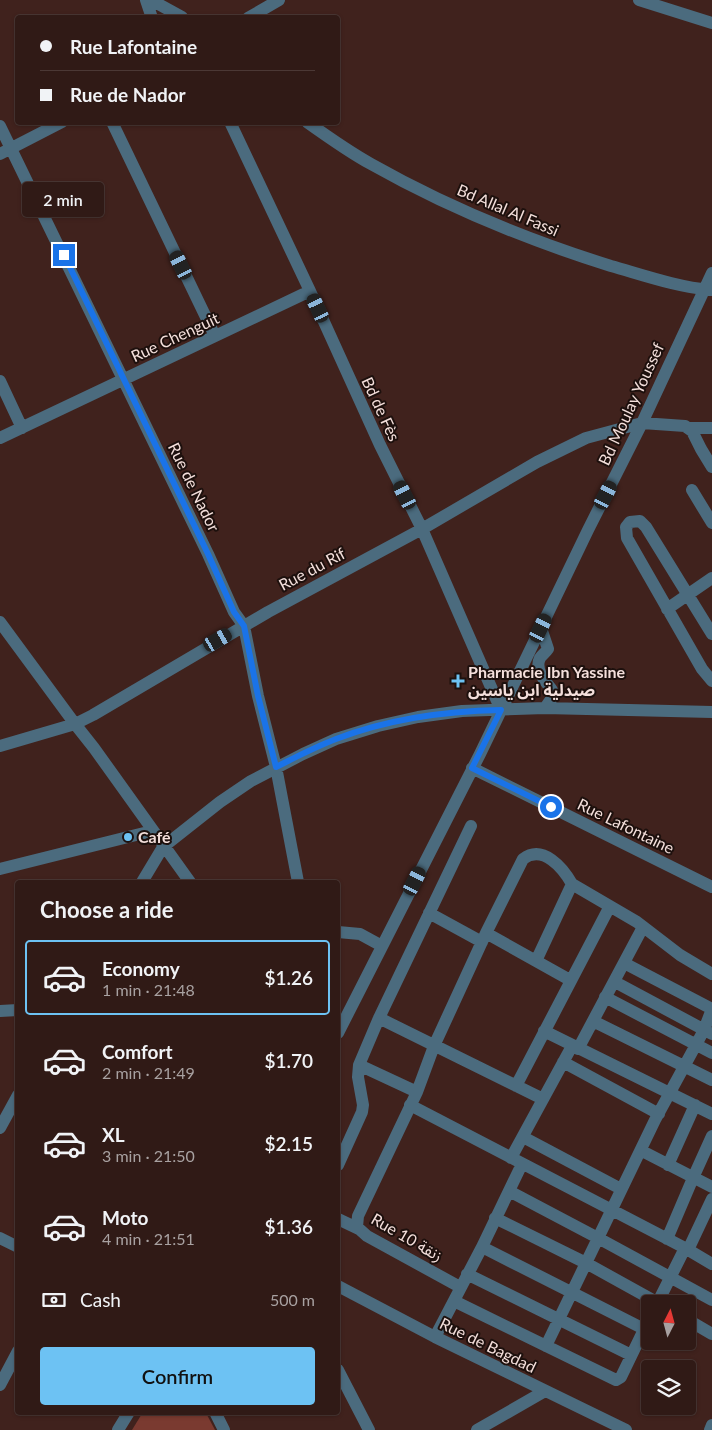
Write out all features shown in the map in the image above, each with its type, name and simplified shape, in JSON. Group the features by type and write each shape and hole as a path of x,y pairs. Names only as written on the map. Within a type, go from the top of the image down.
{"street":[{"path":"146,0 151,15"},
{"path":"151,0 181,15"},
{"path":"261,14 279,0"},
{"path":"639,0 712,23"},
{"path":"0,154 56,125"},
{"path":"113,125 215,336"},
{"name":"Bd de Fès","path":"232,125 380,445 422,528 501,710"},
{"name":"Bd Allal Al Fassi","path":"312,125 370,164 482,219 529,239 578,256 663,281 708,289"},
{"name":"Rue de Nador","path":"0,126 124,379 234,612 244,626 258,696 276,767 298,880"},
{"name":"Bd Moulay Youssef","path":"340,1029 501,710 708,289 712,273"},
{"name":"Rue Chenguit","path":"0,438 310,291"},
{"path":"0,381 22,428"},
{"name":"Rue du Rif","path":"0,746 74,724 93,715 244,626 537,462 586,438 642,423 685,426 689,428 712,428"},
{"path":"689,428 712,466"},
{"path":"692,490 712,523"},
{"path":"712,634 646,527 640,521 630,522 626,527 627,538 702,669 712,681"},
{"path":"667,608 712,578"},
{"path":"0,622 74,724 94,748 188,880"},
{"path":"541,628 548,649 541,657 538,667 541,676 552,690 552,698 545,708"},
{"path":"143,880 163,847 220,802 251,781 336,739 378,726 418,717 462,711 545,708 712,712"},
{"name":"Rue Lafontaine","path":"472,768 712,887"},
{"path":"340,1161 362,1112 363,1105 358,1077 359,1065 379,1018 471,826"},
{"path":"0,869 152,831"},
{"name":"Rue 10 زنقة","path":"460,1287 368,1236 359,1230 357,1222 416,1092 434,1046 518,868 528,856 541,855 558,864 572,884"},
{"path":"536,961 572,884 637,922 680,955 712,974"},
{"path":"516,1086 610,906"},
{"path":"429,913 536,961 570,980"},
{"path":"435,1337 509,1191 523,1137 563,1062 593,1021 643,928"},
{"path":"340,932 360,934 382,946"},
{"path":"546,1346 659,1114 695,1045 708,1032 712,1009 624,963"},
{"path":"615,982 708,1032"},
{"path":"605,997 712,1053"},
{"path":"0,1011 15,1010"},
{"path":"379,1018 543,1099"},
{"path":"593,1021 712,1080"},
{"path":"544,1031 712,1114"},
{"path":"563,1062 659,1114"},
{"path":"359,1065 416,1092"},
{"path":"0,1128 15,1100"},
{"path":"410,1105 687,1249 712,1264"},
{"path":"668,1165 695,1105"},
{"path":"668,1239 712,1136"},
{"path":"523,1137 621,1189"},
{"path":"642,1150 712,1187"},
{"path":"509,1191 712,1300"},
{"path":"662,1295 712,1199"},
{"path":"496,1218 586,1263 644,1295"},
{"path":"340,1221 359,1230"},
{"path":"0,1238 15,1246"},
{"path":"482,1247 573,1292 641,1320"},
{"path":"467,1274 631,1355"},
{"name":"Rue de Bagdad","path":"340,1287 435,1337 626,1430"},
{"path":"454,1301 616,1380 622,1377 641,1335"},
{"path":"696,1325 712,1334"},
{"path":"0,1385 15,1357"},
{"path":"340,1374 369,1430"},
{"path":"477,1430 545,1391"},
{"path":"118,1430 127,1415"},
{"path":"216,1415 224,1430"},
{"path":"710,1430 712,1425"}],"shaded area":[{"path":"141,1415 207,1415 215,1430 132,1430"}],"place":[{"name":"Pharmacie Ibn Yassine صيدلية ابن ياسين","path":"458,681"},
{"name":"Café","path":"128,837"}],"route":[{"path":"64,255 234,612 244,626 258,696 276,767 336,739 378,726 418,717 462,711 501,710 472,768 551,807"}]}
